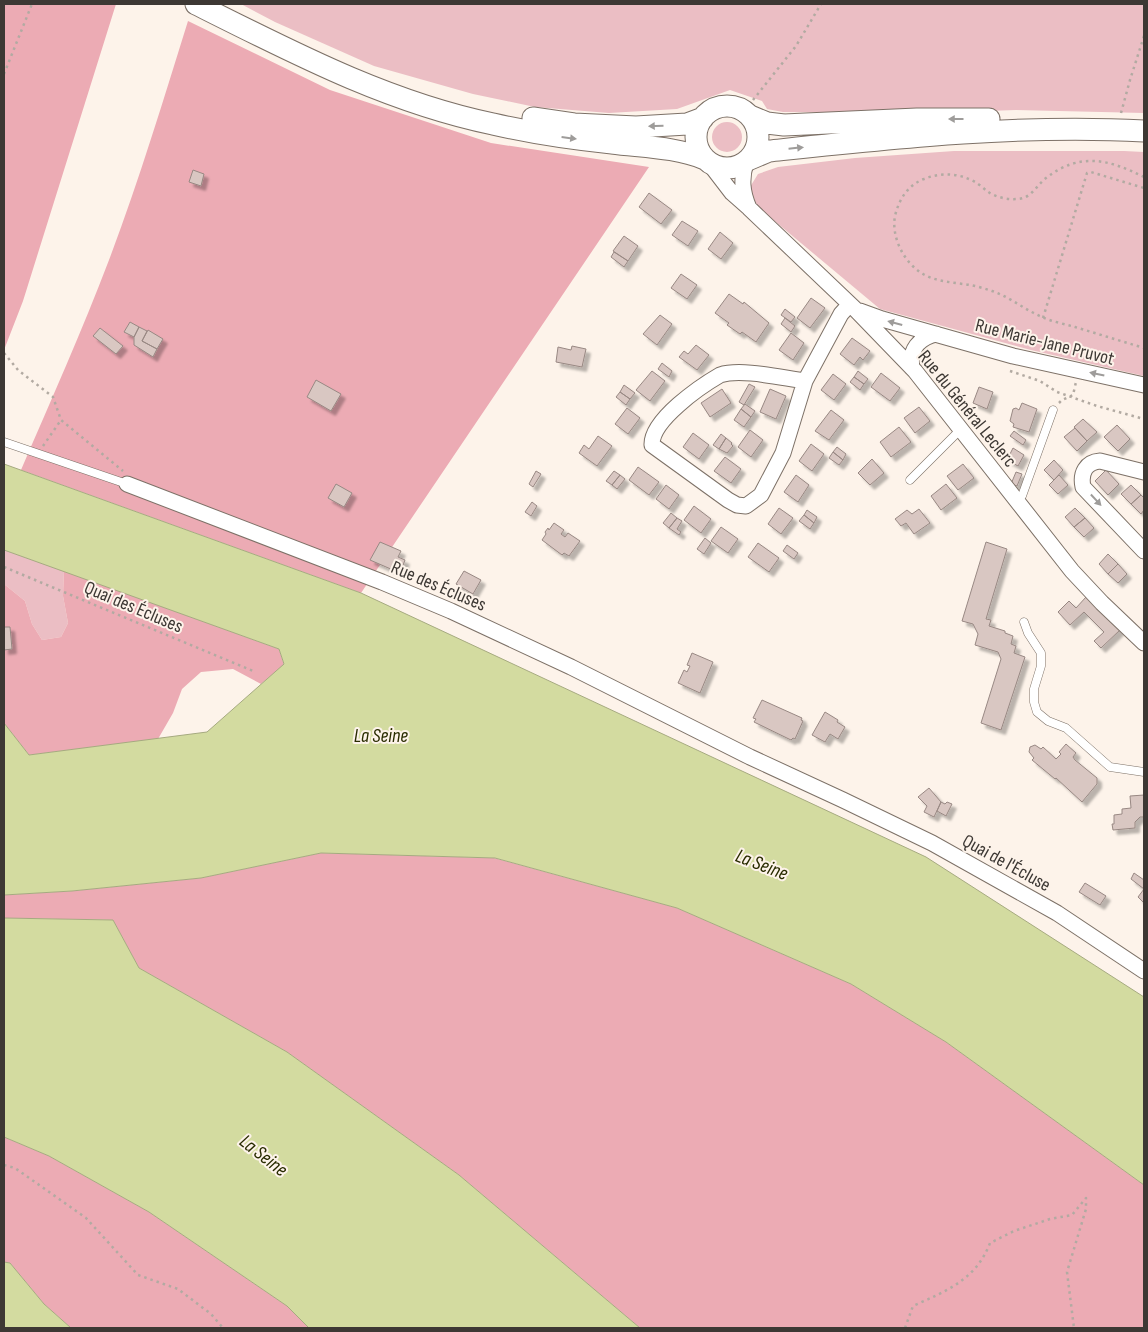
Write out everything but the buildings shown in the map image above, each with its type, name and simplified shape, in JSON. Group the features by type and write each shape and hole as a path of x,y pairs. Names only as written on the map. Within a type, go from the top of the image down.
{"main road":[{"path":"196,4 334,71 398,97 438,110 491,124 561,137 679,151 707,161 718,168 729,169 739,167 769,150 969,133 1056,130 1144,132"},
{"path":"217,4 350,68 406,89 443,100 540,120 606,126 677,125 693,123 713,110 726,106 740,109 766,123 784,124 917,119 1021,118 1144,123"},
{"path":"748,161 756,149 759,136 757,127 750,116"},
{"path":"703,118 697,129 696,139 698,149 707,161"}],"street":[{"name":"Rue du Général Leclerc","path":"707,161 732,194 852,307 912,368 1072,571 1144,643"},
{"path":"748,161 742,185 748,208"},
{"path":"804,381 741,373 720,375 683,400 653,437 652,445 728,500 737,505 746,506 761,495 784,453 804,381 842,314 852,307"},
{"name":"Rue Marie-Jane Pruvot","path":"852,307 876,317 1012,356 1144,385"},
{"path":"912,368 912,356 918,344 928,336 936,334"},
{"path":"1144,472 1095,461 1087,466 1082,477 1083,486 1144,551"},
{"name":"Rue des Écluses","path":"127,480 382,582 451,612 571,667 750,757 843,800"},
{"name":"Quai de l'Écluse","path":"843,800 932,843 1049,908 1144,971"}],"lane":[{"path":"1016,500 1022,496 1053,410"},
{"path":"910,480 960,430"},
{"name":"Rue des Écluses","path":"4,442 37,454 127,480"},
{"path":"1024,622 1028,633 1041,653 1041,666 1034,689 1034,702 1037,712 1048,721 1066,728 1110,767 1144,772"}],"path":[{"path":"4,74 32,4"},
{"path":"763,88 796,46 821,4"},
{"path":"1119,122 1144,36"},
{"path":"1144,177 1108,162 1089,159 1060,169 1045,178 1032,193 1024,198 1000,198 989,193 976,182 955,174 940,174 925,178 910,186 898,205 895,219 895,233 900,248 911,265 923,274 942,281 994,291 1043,318 1144,348"},
{"path":"1043,318 1087,173 1091,172 1144,188"},
{"path":"4,353 18,370 53,397 61,420 127,480"},
{"path":"1004,369 1040,381 1057,392 1097,406 1144,419"},
{"path":"1053,410 1062,400 1074,395 1079,370"},
{"path":"37,454 61,420"},
{"name":"Quai des Écluses","path":"4,567 253,671"},
{"path":"4,1165 15,1168 86,1218 138,1275 178,1289 211,1314 223,1328"},
{"path":"905,1328 913,1306 967,1278 985,1255 990,1243 1050,1219 1072,1215 1086,1198 1086,1210 1067,1272 1074,1328"}],"shaded area":[{"path":"4,4 116,4 23,301 4,350"},
{"path":"241,4 1144,4 1144,113 1016,110 928,113 783,112 767,109 762,101 730,90 677,109 609,113 535,107 473,94 374,66 275,22"},
{"path":"188,21 330,90 491,143 649,167 361,593 21,470 109,260 141,171"},
{"path":"727,122 738,126 742,137 738,148 727,152 716,148 712,137 716,126"},
{"path":"954,151 1144,152 1144,376 1031,350 880,309 759,208 752,198 750,187 758,174 778,167 855,158"},
{"path":"4,550 64,571 63,596 68,623 61,637 42,640 32,624 25,601 4,584"},
{"path":"64,571 279,649 284,665 261,684 233,669 201,672 182,689 173,713 158,739 29,755 4,723 4,584 25,601 32,624 42,640 61,637 68,623 63,596"},
{"path":"321,853 494,858 677,908 851,984 946,1042 1144,1185 1144,1328 640,1328 459,1175 287,1052 139,968 113,920 4,918 4,895 72,891 201,878"},
{"path":"4,1137 49,1156 149,1212 287,1306 309,1328 71,1328 44,1304 10,1263 4,1262"}],"water":[{"name":"La Seine","path":"4,464 361,593 926,857 1144,997 1144,1185 946,1042 851,984 677,908 495,858 321,853 201,878 72,891 4,895 4,723 29,755 207,732 284,664 279,649 4,550"},
{"name":"La Seine","path":"4,918 113,920 139,968 287,1052 459,1175 640,1328 309,1328 287,1306 149,1212 49,1156 4,1137"},
{"path":"4,1262 10,1263 44,1304 71,1328 4,1328"}]}
